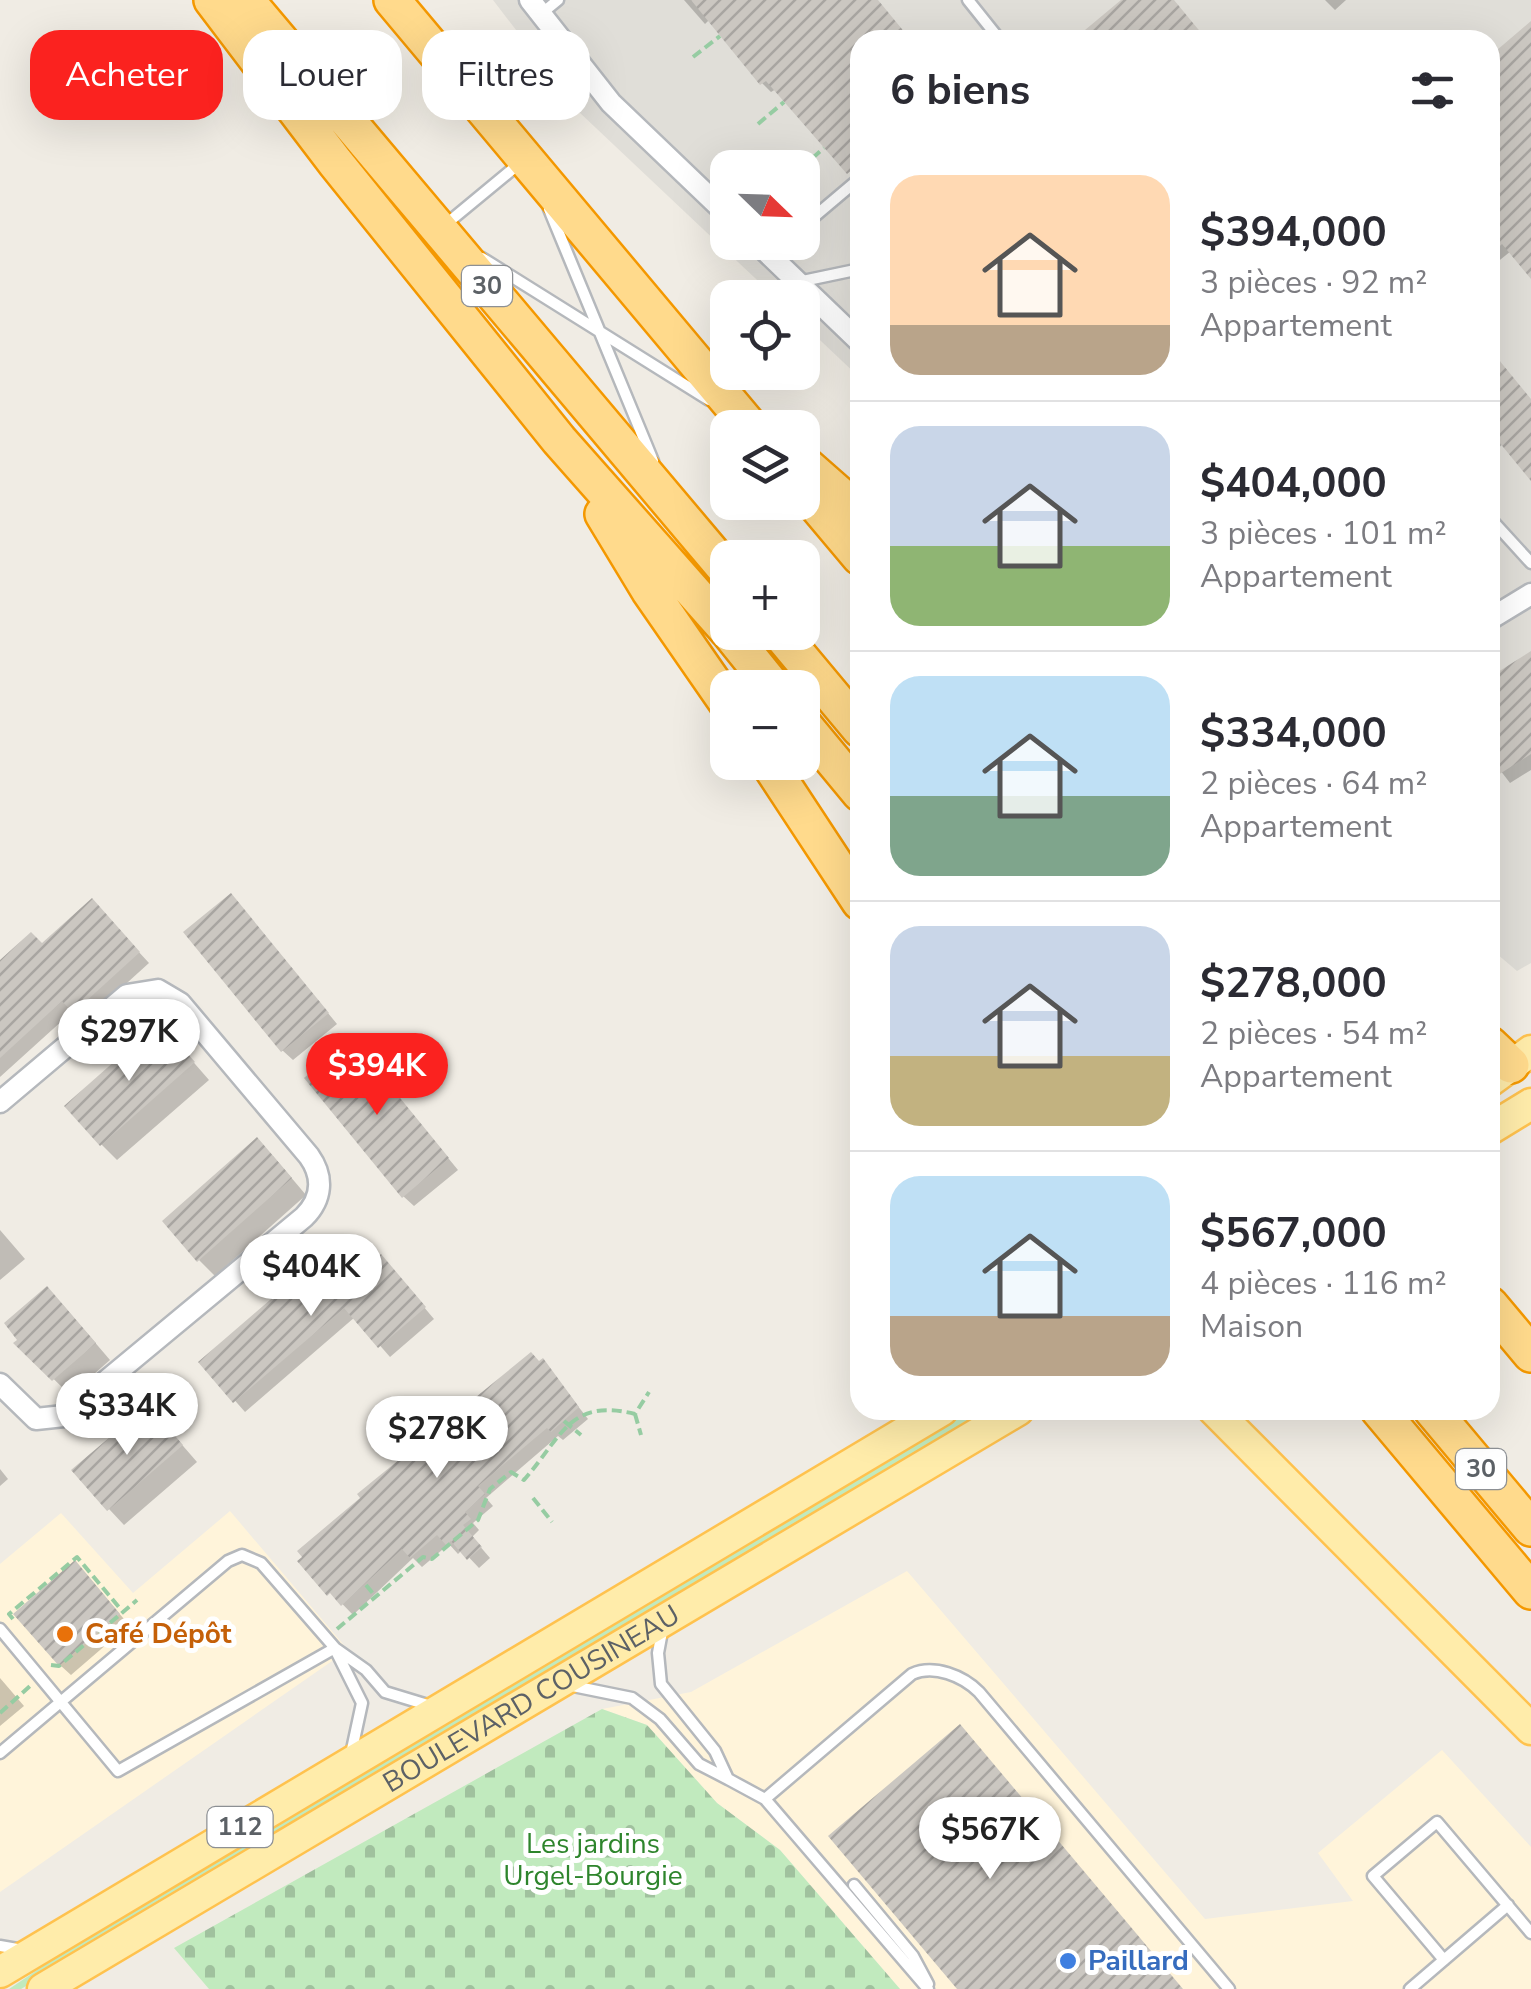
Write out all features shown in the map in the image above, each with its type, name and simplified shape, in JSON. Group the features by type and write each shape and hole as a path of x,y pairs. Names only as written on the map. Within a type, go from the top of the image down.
{"highway":[{"path":"212,0 334,162 559,440 710,612"},
{"name":"30","path":"246,0 710,551"},
{"path":"392,0 738,410"},
{"path":"559,440 649,590 710,678"},
{"path":"820,478 850,504"},
{"path":"820,509 850,544"},
{"path":"743,650 759,670"},
{"path":"793,650 850,717"},
{"path":"820,745 850,781"},
{"path":"780,780 850,887"},
{"path":"1500,1317 1531,1354"},
{"path":"1387,1420 1531,1591"},
{"name":"30","path":"1440,1420 1531,1528"}],"main road":[{"path":"1500,1123 1531,1104"},
{"name":"BOULEVARD COUSINEAU","path":"0,1972 925,1420"},
{"name":"BOULEVARD COUSINEAU","path":"43,1989 1001,1420"},
{"path":"1224,1420 1531,1729"}],"street":[{"path":"536,7 610,103 710,198"},
{"path":"780,260 796,280"},
{"path":"820,303 850,332"},
{"path":"1500,614 1531,594"},
{"path":"0,1102 128,995 158,990 180,1003 309,1156 320,1187 313,1207 298,1222 64,1416 36,1419 0,1384"}],"lane":[{"path":"536,7 558,0"},
{"path":"968,0 992,30"},
{"path":"674,508 602,336 525,158 440,229 602,336 726,410"},
{"path":"820,212 850,186"},
{"path":"808,280 850,271"},
{"path":"1500,529 1531,563"},
{"path":"0,1753 237,1556 248,1555 262,1564 335,1648 366,1670 391,1696 441,1708"},
{"path":"665,1620 658,1653 661,1684 715,1750 728,1779"},
{"path":"0,1628 118,1770 335,1648"},
{"path":"335,1648 362,1703 349,1762"},
{"path":"765,1799 912,1674 931,1670 960,1679 979,1692 1228,1989"},
{"path":"557,1684 611,1691 632,1698 660,1719 698,1764 765,1799 930,1989"},
{"path":"1444,1960 1373,1876 1437,1822 1531,1933"},
{"path":"854,1885 913,1956 930,1989"},
{"path":"1410,1989 1508,1905"},
{"path":"0,1946 34,1951"}],"path":[{"path":"693,58 720,36"},
{"path":"758,124 784,102"},
{"path":"820,151 824,148"},
{"path":"634,1414 649,1392"},
{"path":"334,1631 423,1558 432,1559 460,1536 478,1520 490,1489 510,1472 524,1480 570,1426 600,1407 634,1414"},
{"path":"634,1414 641,1436"},
{"path":"564,1420 580,1435"},
{"path":"533,1498 552,1522"},
{"path":"460,1536 466,1543"},
{"path":"20,1627 9,1614 77,1558 122,1612"},
{"path":"366,1585 376,1596"},
{"path":"42,1653 52,1666 58,1666 137,1600"},
{"path":"0,1713 31,1684"}],"shaded area":[{"path":"493,0 1531,0 1531,963 1517,971 1500,957 1500,30 850,30 850,369 820,340 820,280 757,280 736,260 820,260 820,150 710,150 710,236 587,120 590,30 516,30"},
{"path":"230,1511 348,1650 0,1892 0,1564 61,1513 133,1593"},
{"path":"907,1571 1205,1919 1353,1901 1318,1853 1442,1750 1531,1847 1531,1989 900,1989 780,1850 717,1803 647,1725 602,1709 691,1692"}],"green space":[{"path":"946,1420 975,1420 21,1989 9,1989 127,1910"},
{"name":"Les jardins Urgel-Bourgie","path":"602,1709 647,1725 717,1803 780,1850 900,1989 209,1989 174,1948"}],"building":[{"path":"691,0 878,0 903,30 850,30 847,174 766,81 760,85"},
{"path":"1121,0 1174,0 1199,30 1085,30"},
{"path":"1531,21 1531,279 1500,246 1500,47"},
{"path":"1500,361 1531,399 1531,481 1500,443"},
{"path":"1531,651 1531,754 1500,774 1500,671"},
{"path":"231,893 329,1013 281,1052 183,932"},
{"path":"92,898 140,952 73,1013 62,1001 0,1058 0,960 31,932 42,943"},
{"path":"159,1022 195,1062 100,1146 64,1106"},
{"path":"352,1039 449,1158 402,1198 304,1078"},
{"path":"257,1137 292,1178 197,1262 162,1221"},
{"path":"328,1250 352,1279 381,1254 426,1307 378,1348 344,1308 233,1403 198,1362"},
{"path":"47,1286 96,1343 52,1381 13,1343 17,1340 4,1323"},
{"path":"531,1352 539,1361 543,1358 579,1407 551,1432 547,1428 478,1486 485,1494 465,1512 471,1519 463,1525 482,1547 467,1560 451,1541 446,1545 437,1535 410,1558 402,1549 341,1606 330,1593 327,1596 297,1561 302,1557 297,1551 360,1498 357,1494"},
{"path":"148,1405 183,1445 107,1511 71,1470"},
{"path":"75,1560 120,1614 59,1666 13,1614"},
{"path":"960,1724 1183,1989 957,1989 828,1836"}],"place":[{"name":"Café Dépôt","path":"65,1634"},
{"name":"Paillard","path":"1068,1961"}]}
